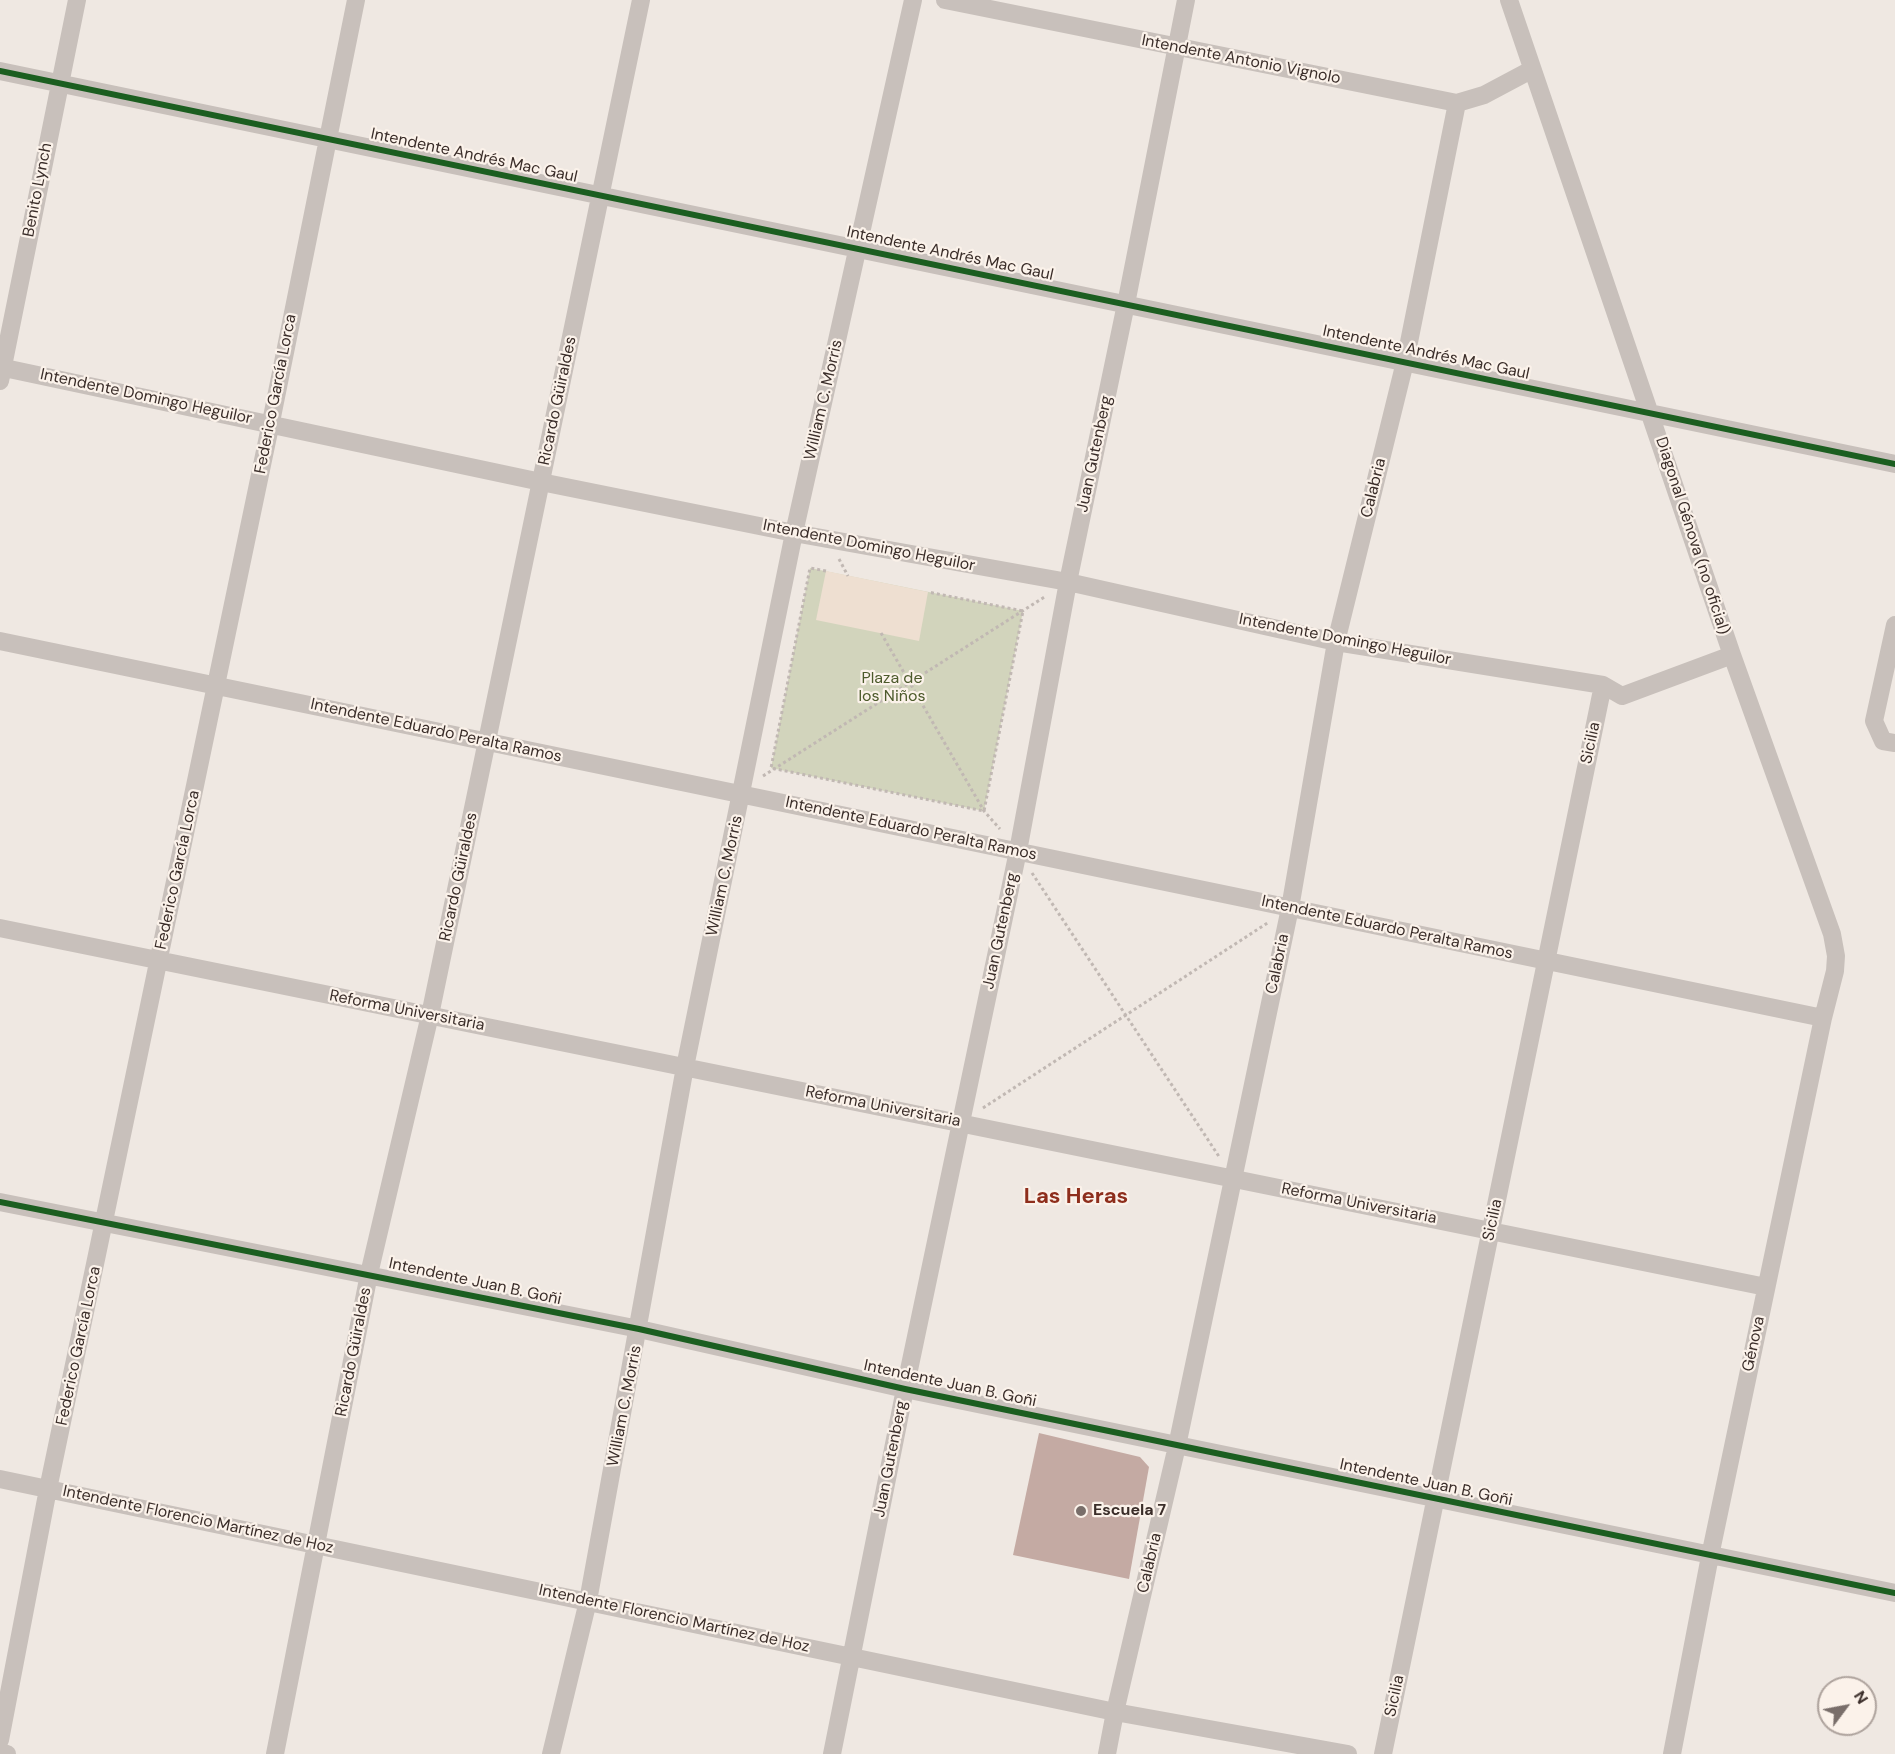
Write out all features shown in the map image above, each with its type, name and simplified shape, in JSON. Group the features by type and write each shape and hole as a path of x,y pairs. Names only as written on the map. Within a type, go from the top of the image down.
{"street":[{"name":"Benito Lynch","path":"1,372 77,0"},
{"name":"Federico García Lorca","path":"0,1740 48,1489 271,422 356,0"},
{"name":"Ricardo Güiraldes","path":"275,1754 369,1274 430,1015 641,0"},
{"name":"William C. Morris","path":"551,1754 588,1601 686,1067 795,532 913,0"},
{"name":"Intendente Antonio Vignolo","path":"945,0 1457,103 1484,95 1531,70"},
{"name":"Juan Gutenberg","path":"832,1754 853,1657 904,1389 1018,851 1068,582 1186,0"},
{"name":"Diagonal Génova (no oficial)","path":"1509,0 1732,655 1832,934"},
{"name":"Intendente Andrés Mac Gaul","path":"0,71 1895,464"},
{"name":"Calabria","path":"1107,1754 1177,1446 1290,908 1336,642 1405,362 1457,103"},
{"name":"Intendente Domingo Heguilor","path":"1,372 271,422 541,482 795,532 1068,582 1336,642 1603,685 1622,696 1732,655"},
{"path":"1889,742 1874,721 1895,625"},
{"name":"Intendente Eduardo Peralta Ramos","path":"0,641 1823,1018"},
{"name":"Sicilia","path":"1383,1754 1603,685"},
{"name":"Reforma Universitaria","path":"0,928 1766,1287"},
{"name":"Génova","path":"1672,1754 1710,1556 1823,1018 1835,971 1832,934"},
{"name":"Intendente Juan B. Goñi","path":"0,1202 639,1329 904,1389 1895,1593"},
{"name":"Intendente Florencio Martínez de Hoz","path":"0,1479 1115,1712 1348,1754"},
{"path":"0,1752 7,1754"}],"path":[{"path":"771,768 810,568 826,572"},
{"path":"741,794 771,768 1068,582"},
{"path":"928,592 1023,610"},
{"path":"984,811 1023,610"},
{"path":"881,633 984,811 1018,851 1233,1179"},
{"path":"771,768 984,811"},
{"path":"961,1123 1290,908"}],"green space":[{"name":"Plaza de los Niños","path":"810,568 1023,611 984,811 771,768"}],"shaded area":[{"path":"826,571 928,592 919,641 816,620"}],"building":[{"name":"Escuela 7","path":"1039,1433 1140,1457 1149,1467 1129,1579 1013,1555"}],"cycle path":[{"path":"0,71 1895,464"},
{"path":"0,1202 639,1329 905,1389 1895,1593"}],"place":[{"name":"Escuela 7","path":"1081,1511"}],"district":[{"name":"Las Heras","path":"1076,1197"}]}
